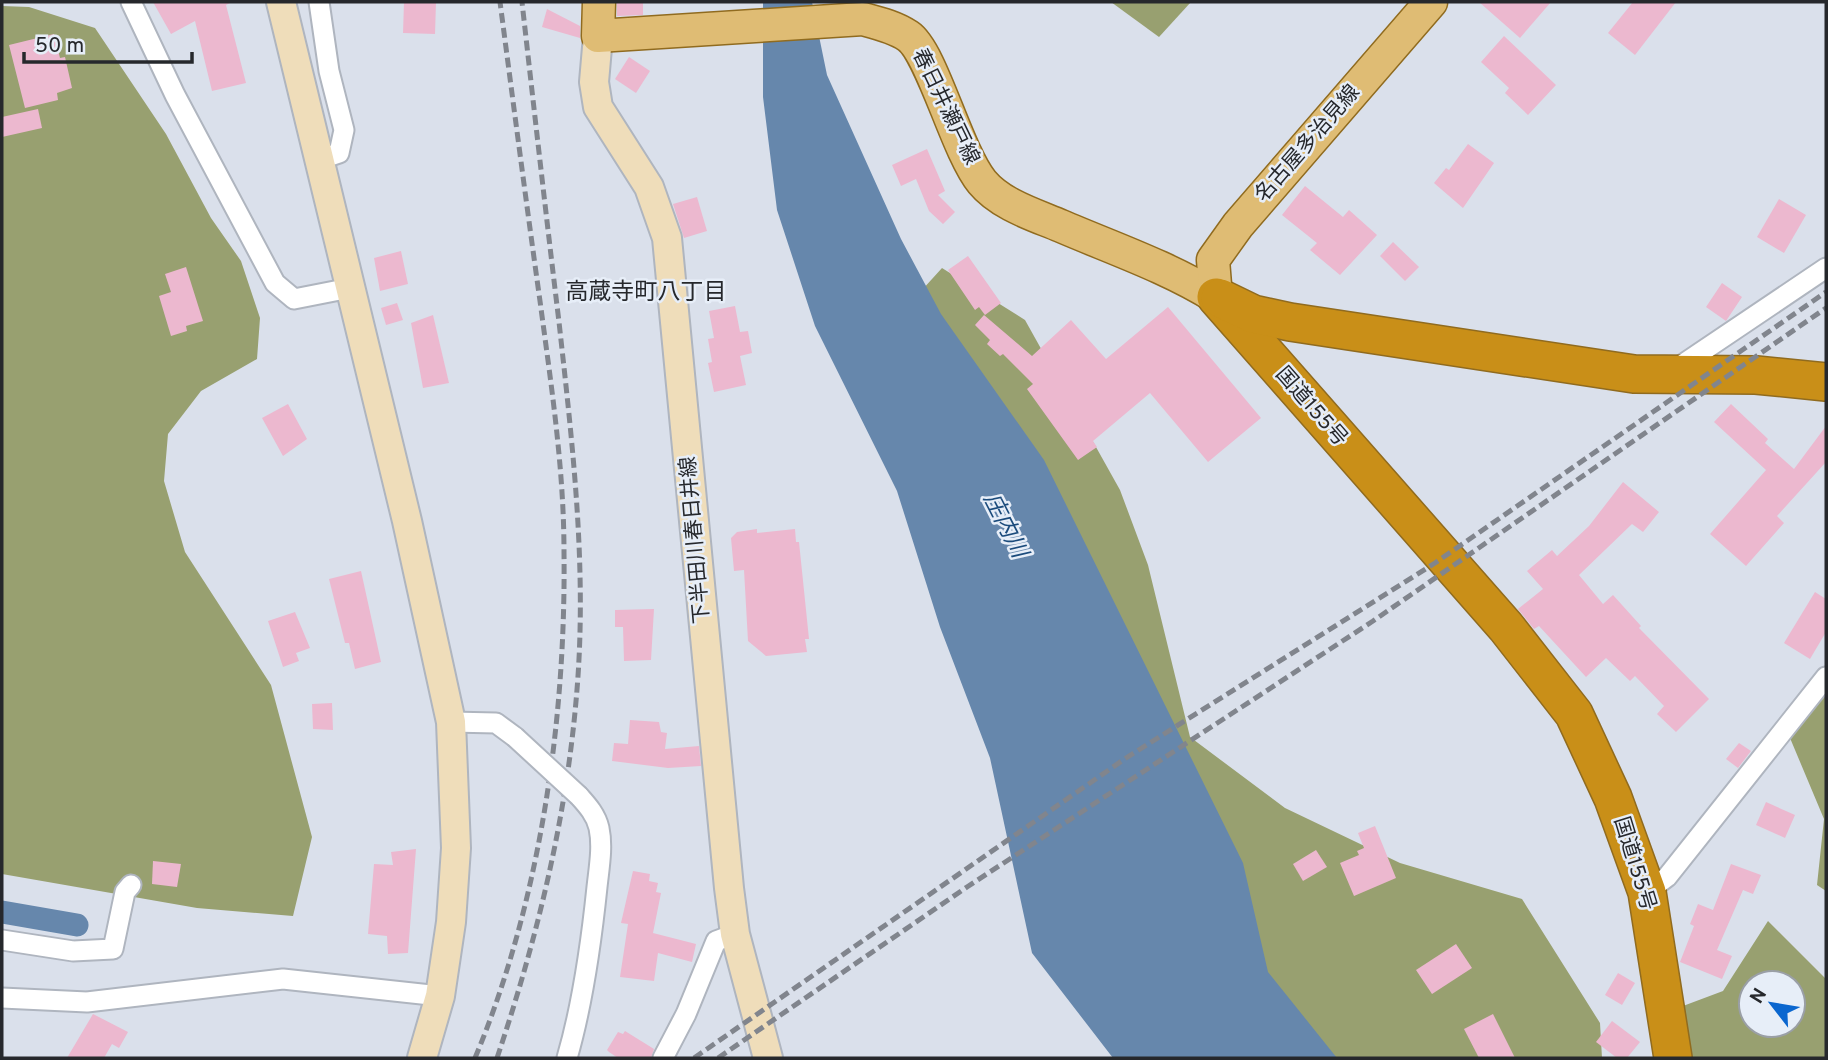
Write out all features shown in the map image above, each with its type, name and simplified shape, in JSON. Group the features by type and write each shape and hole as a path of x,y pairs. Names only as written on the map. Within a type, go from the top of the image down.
{"highway":[{"path":"1216,297 1253,313 1290,322 1634,374 1756,376 1826,382"},
{"name":"国道155号","path":"1216,297 1506,627 1574,714 1613,798 1647,892 1673,1058"}],"main road":[{"path":"598,36 599,2"},
{"name":"名古屋多治見線","path":"1216,297 1213,260 1238,225 1431,2"},
{"name":"春日井瀬戸線","path":"598,36 863,19 910,37 924,58 962,152 983,184 1014,206 1188,279 1216,297"}],"street":[{"path":"131,2 176,95 275,283 294,299 350,288"},
{"path":"281,2 451,722 456,848 451,922 440,996 422,1058"},
{"path":"318,160 339,153 344,130 329,71 319,2"},
{"name":"下半田川春日井線","path":"598,36 594,82 598,107 649,187 667,238 735,934 768,1058"},
{"path":"1668,374 1826,268"},
{"path":"1647,892 1667,877 1826,677"},
{"path":"451,722 496,723 579,796 592,810 598,826 600,857 592,930 577,1024 567,1058"},
{"path":"2,940 73,951 113,949 125,892 131,885"},
{"path":"663,1058 686,1014 716,941 735,934"},
{"path":"2,998 87,1002 283,979 410,990 440,996"}],"green space":[{"path":"1111,2 1191,2 1159,37"},
{"path":"2,6 29,7 95,28 166,134 211,218 241,261 260,318 257,359 201,391 168,434 164,481 185,552 271,685 312,837 293,916 197,908 2,874"},
{"path":"942,268 1025,320 1120,490 1148,565 1190,737 1285,808 1400,863 1522,899 1600,1023 1602,1058 1208,1058 902,312"},
{"path":"1826,688 1826,891 1817,885 1824,819 1790,738"},
{"path":"1768,921 1826,979 1826,1058 1692,1058 1683,1006 1723,991 1737,969 1737,1039 1807,1039 1807,969 1737,969"}],"water":[{"name":"庄内川","path":"763,2 812,2 827,75 901,239 941,314 1044,460 1243,863 1268,972 1337,1058 1113,1058 1032,953 990,758 940,627 897,491 815,326 777,210 763,97"}],"building":[{"path":"153,2 232,2 226,5 246,83 212,91 195,21 171,34"},
{"path":"404,2 436,2 435,34 403,33"},
{"path":"617,2 643,2 643,15 617,16"},
{"path":"1479,2 1551,2 1520,38"},
{"path":"1633,2 1676,2 1635,55 1608,33"},
{"path":"547,9 580,26 580,38 542,27"},
{"path":"54,34 60,58 65,57 72,88 57,93 58,100 25,108 9,45"},
{"path":"1504,36 1556,85 1528,115 1505,93 1509,88 1481,62"},
{"path":"629,57 650,71 636,93 615,79"},
{"path":"38,109 42,128 2,137 2,117"},
{"path":"1468,144 1494,163 1463,208 1434,183 1446,168 1449,170"},
{"path":"927,149 945,191 938,195 955,212 943,224 929,211 916,179 901,186 892,165"},
{"path":"1305,186 1343,217 1349,210 1377,235 1340,275 1310,250 1317,243 1282,215"},
{"path":"697,197 707,231 684,238 673,204"},
{"path":"1779,199 1806,215 1784,253 1757,237"},
{"path":"1393,242 1419,267 1405,281 1380,256"},
{"path":"401,251 408,284 380,291 374,258"},
{"path":"968,256 1001,303 985,315 979,307 975,310 948,270"},
{"path":"186,267 203,321 186,326 187,331 171,336 159,296 171,292 165,274"},
{"path":"1722,283 1742,297 1726,321 1706,307"},
{"path":"397,303 403,320 386,325 381,308"},
{"path":"735,306 740,332 748,331 752,353 740,356 746,385 714,392 708,363 712,362 708,339 714,338 709,311"},
{"path":"1168,307 1261,418 1208,462 1150,393 1093,441 1097,447 1078,460 1027,389 1033,384 1003,354 1000,356 987,344 990,340 975,325 984,315 1032,356 1071,320 1106,359"},
{"path":"433,315 449,383 423,388 411,323"},
{"path":"288,404 307,439 283,456 262,418"},
{"path":"1731,404 1768,439 1765,443 1794,469 1826,426 1826,462 1777,516 1784,523 1746,566 1710,534 1766,470 1714,422"},
{"path":"1623,482 1659,512 1643,532 1632,524 1579,575 1603,604 1613,595 1641,626 1639,628 1709,699 1676,732 1657,714 1664,706 1635,676 1630,681 1606,658 1586,677 1539,626 1534,629 1518,609 1543,589 1527,571 1552,550 1557,556 1589,526"},
{"path":"757,529 757,533 795,529 796,542 799,542 809,639 805,639 807,652 766,656 748,641 744,570 734,571 731,538 737,532"},
{"path":"361,571 381,662 355,669 349,643 345,643 329,579"},
{"path":"1815,592 1826,599 1826,632 1810,659 1784,643"},
{"path":"654,609 651,660 624,661 623,627 615,627 615,610"},
{"path":"295,612 310,648 296,653 299,661 283,667 268,621"},
{"path":"332,703 333,730 313,729 312,704"},
{"path":"630,720 659,722 661,732 667,733 665,749 699,746 701,766 668,768 612,761 614,743 628,744"},
{"path":"1739,743 1751,751 1738,768 1726,759"},
{"path":"1766,802 1795,815 1785,838 1756,825"},
{"path":"1375,826 1396,878 1354,896 1340,863 1359,855 1357,851 1364,848 1358,833"},
{"path":"416,849 408,953 388,954 387,936 368,934 374,864 393,865 391,852"},
{"path":"1316,850 1327,867 1303,881 1293,864"},
{"path":"153,861 181,864 177,887 152,884"},
{"path":"1731,864 1761,875 1753,894 1743,890 1717,950 1732,956 1722,979 1680,962 1694,926 1690,924 1698,904 1713,910"},
{"path":"633,871 650,874 649,881 658,883 656,892 661,893 653,933 696,944 692,962 658,953 654,981 620,977 628,924 621,923"},
{"path":"1456,944 1472,968 1432,994 1416,970"},
{"path":"1618,973 1635,983 1622,1005 1605,995"},
{"path":"93,1014 128,1032 119,1048 112,1044 104,1058 67,1058"},
{"path":"1493,1014 1515,1058 1479,1058 1464,1029"},
{"path":"1612,1021 1640,1042 1627,1058 1617,1058 1596,1042"},
{"path":"625,1031 654,1049 651,1058 618,1058 607,1050 618,1032 623,1034"}],"waterway":[{"path":"2,912 77,925"}],"railway":[{"path":"475,1058 498,999 517,937 545,810 554,745 563,616 562,489 556,426 500,2"},
{"path":"497,1058 526,964 550,870 574,725 580,631 579,543 573,454 522,2"},
{"path":"694,1058 1126,758 1435,563 1826,292"},
{"path":"718,1058 967,887 1373,621 1826,308"}],"district":[{"name":"高蔵寺町八丁目","path":"646,293"}]}
